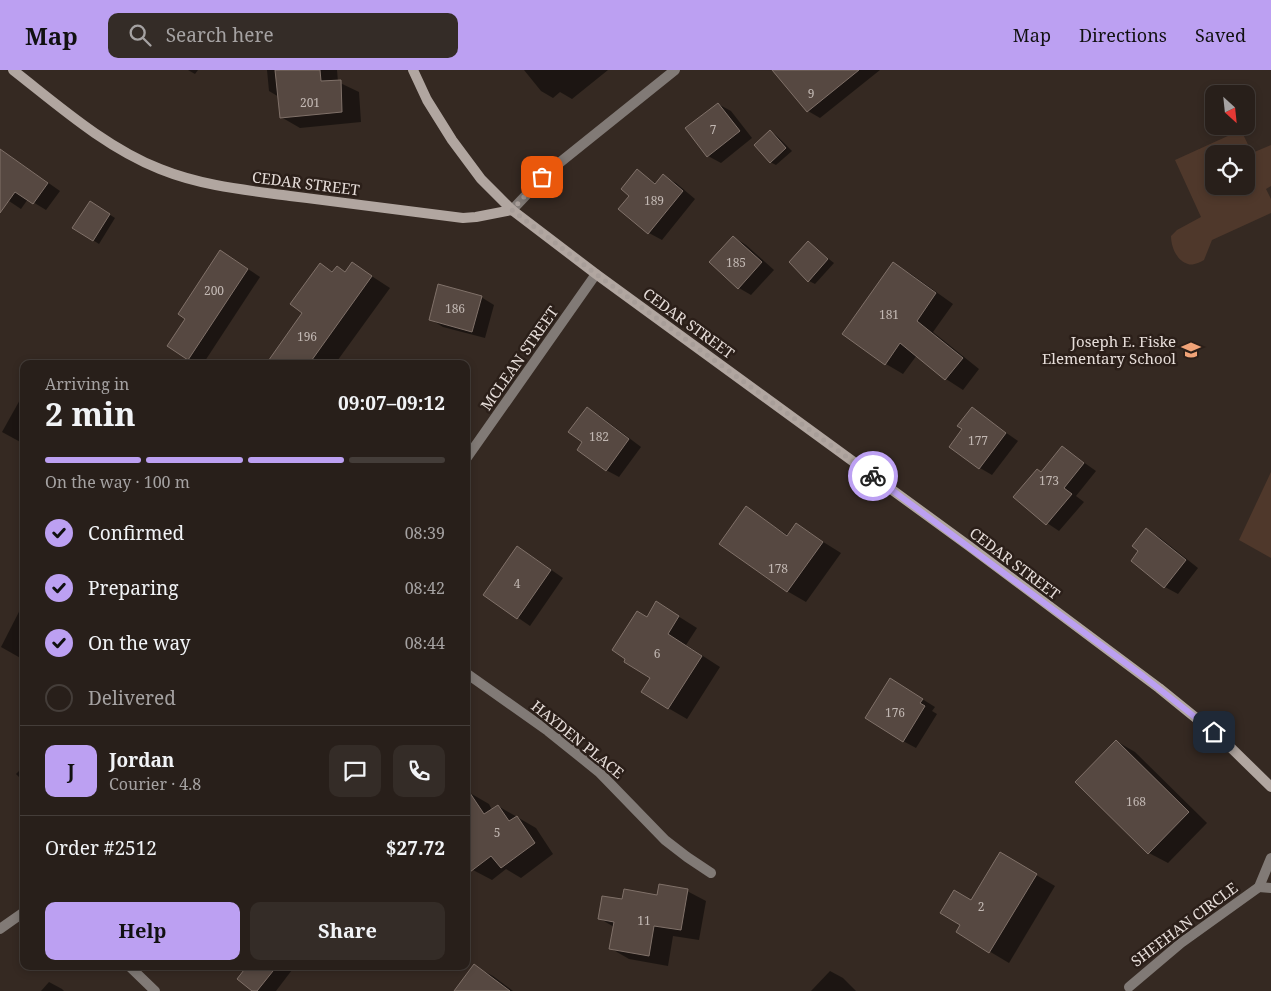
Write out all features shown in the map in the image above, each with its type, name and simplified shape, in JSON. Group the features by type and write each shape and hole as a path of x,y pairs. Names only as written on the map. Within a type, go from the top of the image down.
{"main road":[{"name":"CEDAR STREET","path":"13,70 112,144 149,164 182,177 254,192 463,218 476,218 512,210 596,274 969,546 1159,688 1222,739 1271,787"},
{"path":"413,70 427,100 452,140 485,183 512,210"}],"street":[{"path":"512,210 548,172 675,70"},
{"name":"MCLEAN STREET","path":"470,453 596,274"},
{"name":"HAYDEN PLACE","path":"470,676 548,732 599,772 665,840 711,872"},
{"name":"SHEEHAN CIRCLE","path":"1129,987 1181,943 1259,887 1271,858"},
{"name":"SHEEHAN CIRCLE","path":"1259,887 1271,888"},
{"path":"0,929 20,915"},
{"path":"133,970 155,991"}],"shaded area":[{"path":"1230,135 1243,135 1248,145 1208,145"},
{"path":"1271,145 1271,186 1266,189 1271,199 1271,213 1212,240 1204,260 1196,264 1188,264 1175,253 1171,236 1177,230 1201,217 1175,160 1205,146 1205,195 1255,195 1255,152"},
{"path":"1271,472 1271,558 1239,540"}],"building":[{"path":"275,70 320,70 321,81 341,80 342,112 280,118"},
{"path":"772,70 859,70 807,112"},
{"path":"718,103 740,131 707,157 685,128"},
{"path":"770,130 786,148 770,163 754,145"},
{"path":"0,149 48,183 33,204 15,192 0,213"},
{"path":"637,169 655,184 663,174 683,191 648,234 618,209 629,196 621,189"},
{"path":"90,201 110,214 93,241 72,228"},
{"path":"733,236 762,262 738,289 709,262"},
{"path":"808,241 828,259 808,282 789,262"},
{"path":"220,250 248,269 188,360 167,346 185,319 178,314"},
{"path":"352,262 372,276 312,360 269,360 302,313 290,304 320,263 332,272 337,266 345,272"},
{"path":"893,262 936,293 917,321 963,358 945,380 900,343 885,365 842,334"},
{"path":"438,284 482,296 472,332 429,320"},
{"path":"587,407 629,439 606,471 577,450 582,442 568,432"},
{"path":"972,407 1006,433 979,469 949,447 962,429 957,426"},
{"path":"1062,446 1084,463 1064,488 1072,494 1046,525 1013,497 1037,469 1041,472"},
{"path":"746,506 787,536 796,523 823,542 787,592 719,544"},
{"path":"1146,528 1186,560 1164,588 1131,561 1138,551 1132,546"},
{"path":"517,546 551,570 517,619 483,595"},
{"path":"656,601 679,616 668,634 702,656 668,709 641,692 650,678 624,662 625,659 612,650 637,611 647,617"},
{"path":"890,678 923,699 920,703 925,706 903,742 865,718"},
{"path":"1116,740 1189,812 1148,854 1075,782"},
{"path":"470,793 484,814 498,805 509,821 517,816 535,843 501,868 491,856 470,872"},
{"path":"1000,852 1037,874 989,953 956,932 960,925 940,913 954,890 971,900"},
{"path":"659,884 688,889 681,930 654,926 649,956 609,949 614,922 598,919 602,896 622,899 624,889 657,895"},
{"path":"474,964 510,991 454,991"},
{"path":"244,970 274,970 257,991 252,991 237,979"}],"way so far":[{"path":"542,177 512,210 596,274 873,476"}],"place":[{"name":"Joseph E. Fiske Elementary School","path":"1191,350"}],"route":[{"path":"873,476 1143,676 1214,732"}]}
